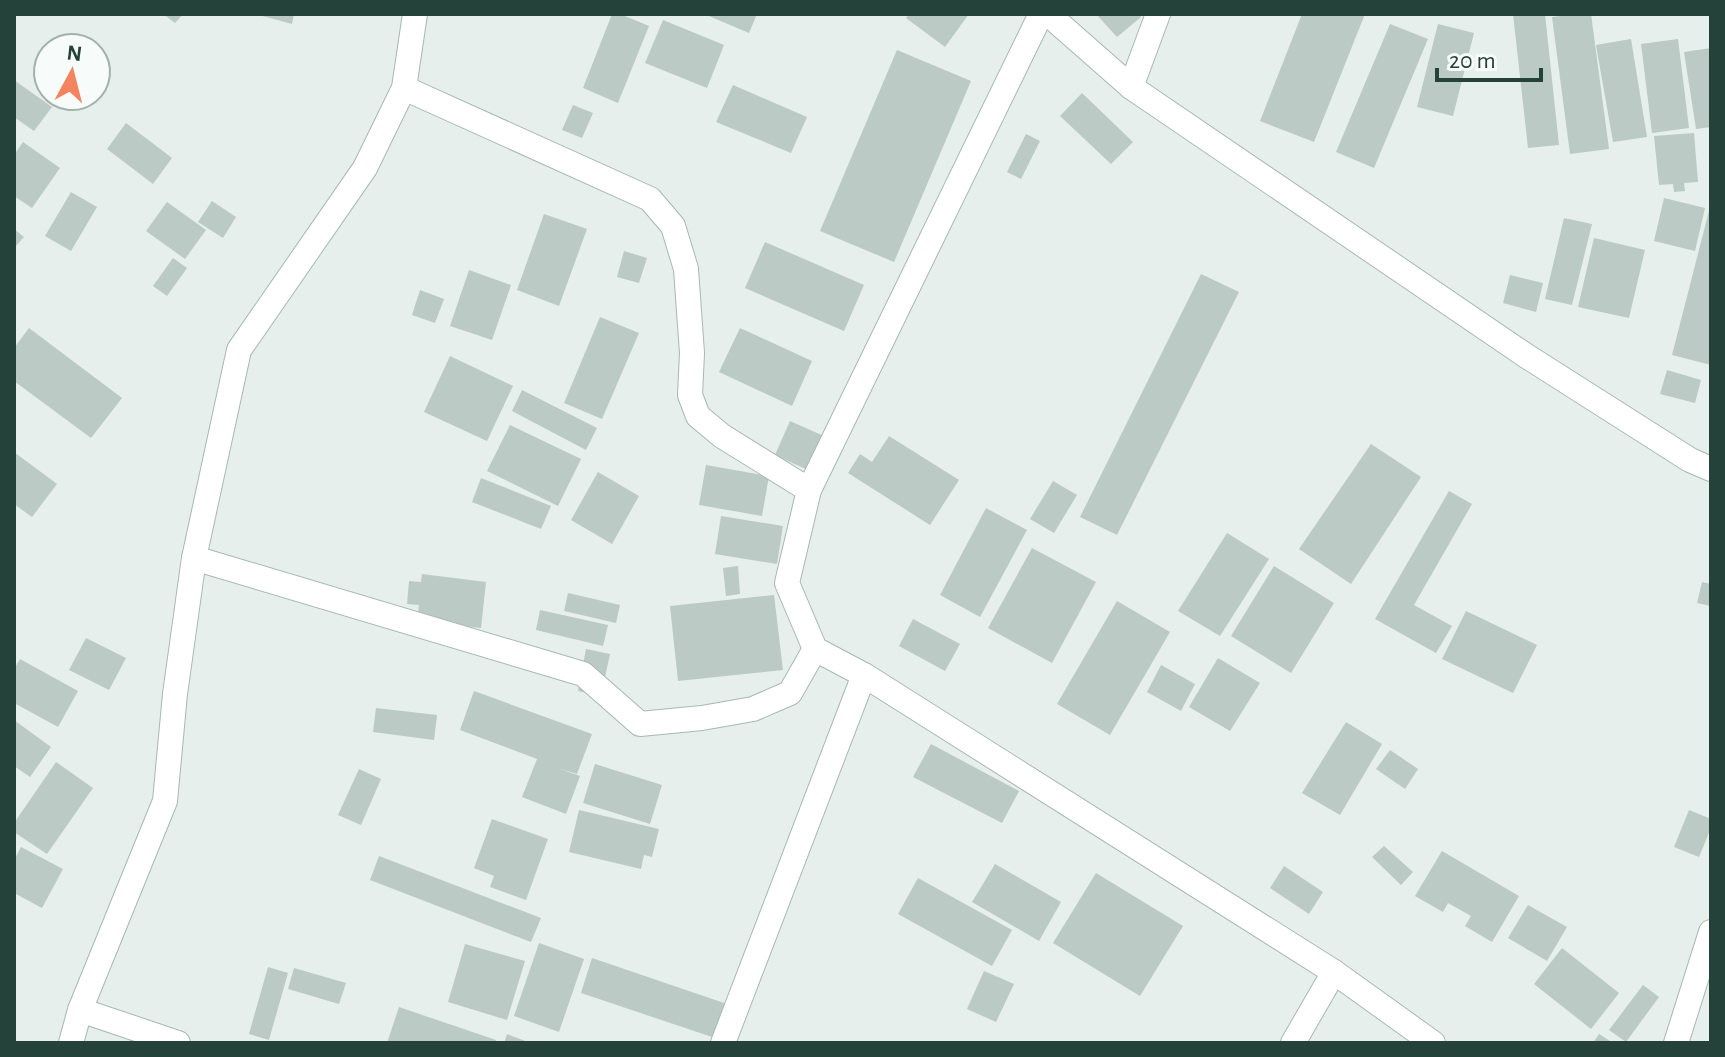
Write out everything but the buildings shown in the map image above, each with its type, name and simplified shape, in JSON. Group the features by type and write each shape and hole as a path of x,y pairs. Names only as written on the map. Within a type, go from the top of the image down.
{"street":[{"path":"71,1043 80,1010 165,801 175,694 194,558 239,350 365,168 404,88 415,14"},
{"path":"1041,14 809,490 787,583 815,649 864,675 1334,972 1433,1043"},
{"path":"1048,14 1131,87 1528,357 1690,460 1711,469"},
{"path":"1131,87 1158,14"},
{"path":"404,88 650,199 673,226 686,269 692,353 690,395 698,416 722,436 809,490"},
{"path":"194,558 583,674 640,724 753,709 790,693 815,649"},
{"path":"723,1043 864,675"},
{"path":"1676,1043 1711,932"},
{"path":"1293,1043 1334,972"},
{"path":"80,1010 178,1043"}]}
